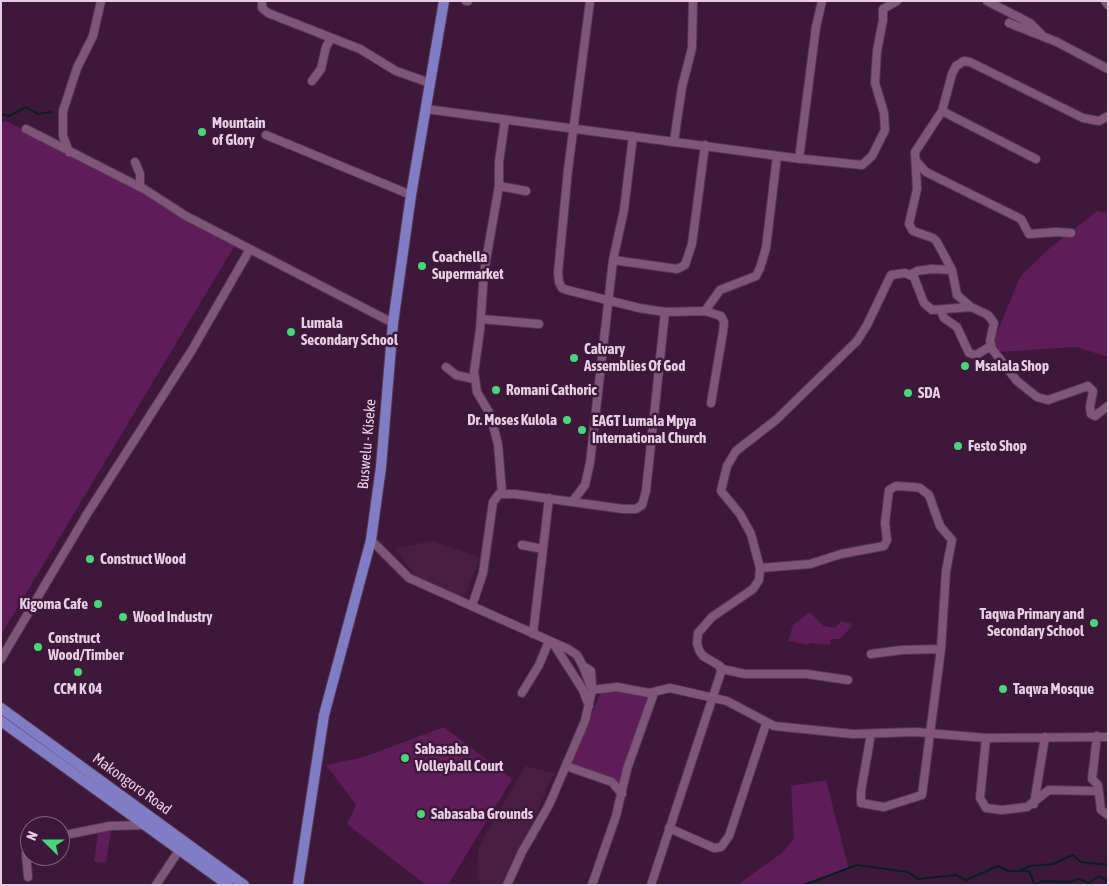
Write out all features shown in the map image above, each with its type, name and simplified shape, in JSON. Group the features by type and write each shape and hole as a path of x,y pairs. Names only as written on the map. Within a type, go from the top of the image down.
{"main road":[{"name":"Buswelu - Kiseke","path":"298,885 324,715 371,540 381,467 393,323 411,195 444,1"},
{"name":"Makongoro Road","path":"1,708 244,885"},
{"name":"Makongoro Road","path":"1,721 228,885"}],"street":[{"path":"69,152 63,136 64,112 77,68 93,36 101,1"},
{"path":"262,1 262,8 268,12 368,53 404,75 430,84"},
{"path":"590,1 575,128 568,170 558,280 563,289 665,312 705,311 715,313 724,322 711,403"},
{"path":"674,141 682,87 692,48 693,1"},
{"path":"799,159 816,27 822,1"},
{"path":"426,109 799,159 857,165 867,162 882,136 885,123 875,79 883,20 882,12 884,8 897,1"},
{"path":"987,1 1030,23 1044,37"},
{"path":"1105,1 1108,5"},
{"path":"1009,23 1044,37 1108,69"},
{"path":"312,81 321,69 326,47 331,38"},
{"path":"1108,116 1099,121 1084,118 1031,94 977,65 964,61 956,66 942,111 917,148 917,189 909,224 914,231 933,238 937,242 952,270 957,295 992,319 994,327 991,346 1017,381 1037,397 1048,400 1088,386 1093,391 1090,407 1092,414 1095,416 1108,406"},
{"path":"942,111 1036,159"},
{"path":"502,493 498,444 490,414 477,392 474,379 485,264 499,186 499,159 505,120"},
{"path":"26,129 140,187 186,216 393,323"},
{"path":"266,135 411,195"},
{"path":"572,502 585,485 588,476 614,260 624,210 633,136"},
{"path":"614,260 677,269 685,265 692,244 705,146"},
{"path":"705,311 720,290 756,276 760,268 766,248 778,156"},
{"path":"916,160 926,172 1021,219 1028,234 1071,233"},
{"path":"135,162 139,172 140,187"},
{"path":"499,186 526,191"},
{"path":"1,659 87,514 192,350 250,249"},
{"path":"848,680 808,674 753,674 722,670 720,666 703,656 699,650 697,643 698,633 712,617 753,589 759,580 760,568 755,546 746,523 721,491 723,478 731,457 743,445 776,420 856,342 867,325 891,275 910,275 922,270 944,268 952,270"},
{"path":"910,275 916,281 927,307 941,311 949,308 972,307"},
{"path":"941,311 944,318 957,327 969,353 976,355 991,346"},
{"path":"472,606 483,573 494,500 502,493 623,509 636,509 642,505 646,491 665,312"},
{"path":"481,319 539,324"},
{"path":"446,367 456,375 474,379"},
{"path":"760,568 810,564 841,554 884,546 887,540 885,523 889,490 896,486 920,488 929,495 940,526 952,540 946,571 941,649 922,795 884,807 864,805 860,801 871,734"},
{"path":"533,634 549,498"},
{"path":"371,540 409,578 573,651 583,666 592,689 589,708 566,766 507,884 516,885"},
{"path":"522,545 543,550"},
{"path":"522,693 551,642"},
{"path":"551,642 583,690 589,708"},
{"path":"871,654 902,650 941,649"},
{"path":"651,885 722,670"},
{"path":"592,689 617,687 654,693 663,688 670,688 712,697 741,707 766,724 784,728 871,734 914,732 986,738 1108,737"},
{"path":"592,885 622,794 627,769 654,693"},
{"path":"669,828 714,848 721,847 730,836 766,724"},
{"path":"1097,736 1091,776 1098,791 1101,810 1108,815"},
{"path":"1034,804 1044,737"},
{"path":"986,738 980,785 982,805 991,810 1002,810 1034,804 1049,790 1098,791"},
{"path":"566,766 612,782 622,794"},
{"path":"70,834 110,826 147,825"},
{"path":"156,885 180,849"},
{"path":"27,866 28,877"}],"shaded area":[{"path":"6,121 141,191 235,245 1,635 1,123"},
{"path":"1097,211 1108,213 1108,357 1076,347 998,352 993,342 1021,275 1050,248"},
{"path":"432,541 480,557 465,597 412,576 413,572 395,548"},
{"path":"810,612 824,626 835,628 841,621 850,623 852,626 840,639 831,639 830,645 810,643 808,645 788,641 793,625"},
{"path":"602,689 654,695 621,787 570,768"},
{"name":"Sabasaba Grounds","path":"444,727 512,779 448,885 426,885 347,824 356,805 326,765 364,757"},
{"path":"525,766 554,773 518,856 501,885 483,885 477,878 478,848"},
{"path":"826,780 849,870 799,885 737,885 782,853 794,838 791,786"},
{"path":"111,830 106,863 94,862 98,832"}],"waterway":[{"path":"1,114 9,116 26,107 38,114 51,112"},
{"path":"1021,870 1030,866 1053,864 1073,855 1081,862 1108,865"},
{"path":"804,885 857,865 908,872 918,879 956,875 966,880 998,866 1008,871 1029,871 1035,885 1042,881 1069,882 1079,879 1089,883 1099,876 1108,882"}],"place":[{"name":"Mountain of Glory","path":"202,132"},
{"name":"Coachella Supermarket","path":"422,266"},
{"name":"Lumala Secondary School","path":"291,332"},
{"name":"Calvary Assemblies Of God","path":"574,358"},
{"name":"Msalala Shop","path":"965,366"},
{"name":"Romani Cathoric","path":"496,390"},
{"name":"SDA","path":"908,393"},
{"name":"Dr. Moses Kulola","path":"567,420"},
{"name":"EAGT Lumala Mpya International Church","path":"582,430"},
{"name":"Festo Shop","path":"958,446"},
{"name":"Construct Wood","path":"90,559"},
{"name":"Kigoma Cafe","path":"98,604"},
{"name":"Wood Industry","path":"123,617"},
{"name":"Taqwa Primary and Secondary School","path":"1094,623"},
{"name":"Construct Wood/Timber","path":"38,647"},
{"name":"CCM K 04","path":"78,672"},
{"name":"Taqwa Mosque","path":"1003,689"},
{"name":"Sabasaba Volleyball Court","path":"405,758"},
{"name":"Sabasaba Grounds","path":"421,814"}]}
